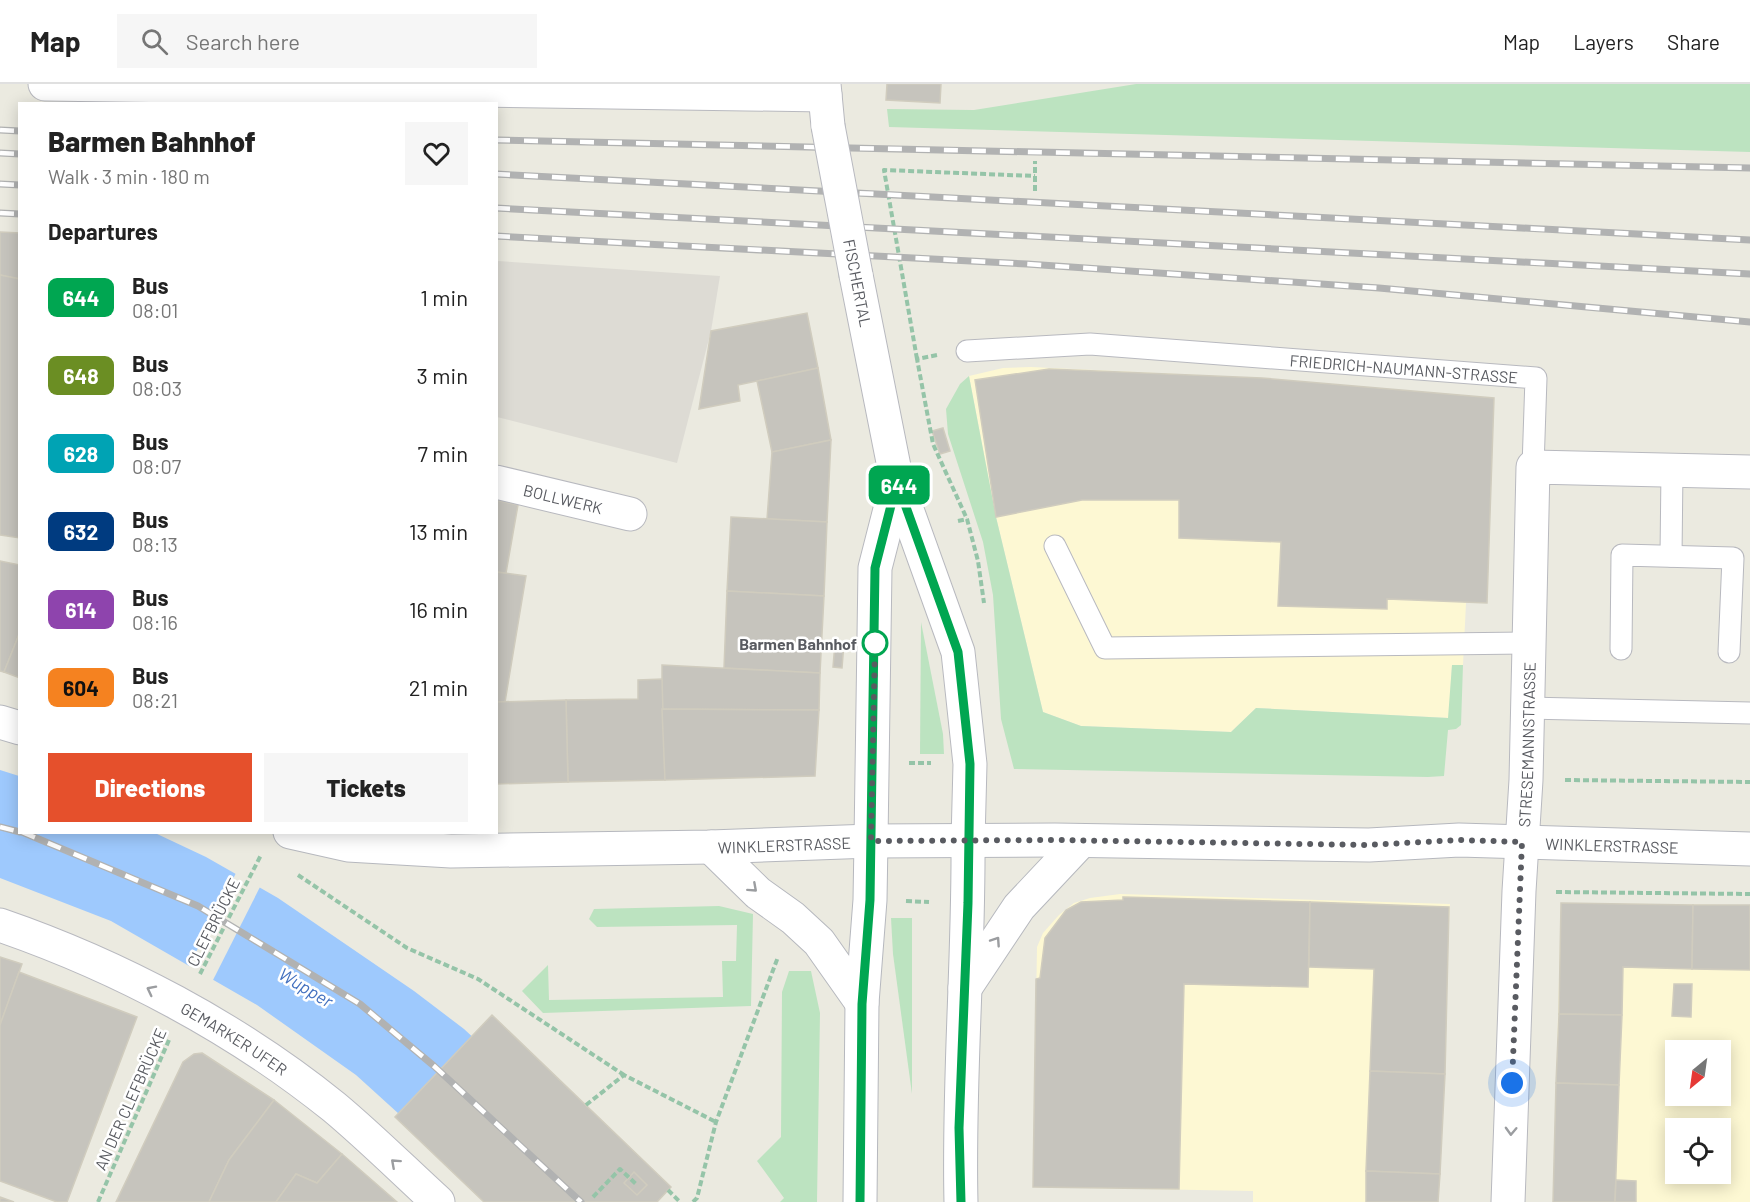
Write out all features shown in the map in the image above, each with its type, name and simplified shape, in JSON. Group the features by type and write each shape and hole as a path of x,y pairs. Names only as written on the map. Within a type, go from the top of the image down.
{"street":[{"path":"45,84 826,102"},
{"name":"FISCHERTAL","path":"826,102 856,275 897,482 958,652 970,764 968,903 959,1128 961,1202"},
{"path":"1533,467 1750,472"},
{"name":"STRESEMANNSTRASSE","path":"1508,1202 1519,891 1527,780 1533,467"},
{"name":"BOLLWERK","path":"498,482 630,514"},
{"name":"FISCHERTAL","path":"860,1202 862,1004 870,900 875,568 897,482"},
{"path":"0,722 18,727"},
{"name":"WINKLERSTRASSE","path":"299,834 348,845 451,850 711,847 871,841 1368,845 1459,840 1750,849"},
{"path":"964,990 1019,907 1081,841"},
{"path":"711,847 758,893 793,918 819,942 862,1004"},
{"name":"GEMARKER UFER","path":"0,925 109,969 190,993 334,1108 438,1202"}],"lane":[{"name":"FRIEDRICH-NAUMANN-STRASSE","path":"967,351 1090,344 1536,378 1533,467"},
{"path":"1671,556 1672,470"},
{"path":"1056,546 1104,648 1529,643"},
{"path":"1621,649 1622,555 1671,556 1733,558 1729,652"},
{"path":"1527,708 1750,713"}],"path":[{"path":"1035,161 1035,191"},
{"path":"986,614 978,561 967,519 933,444 884,170 1035,176"},
{"path":"917,359 967,351"},
{"path":"958,521 967,519"},
{"path":"1527,780 1750,782"},
{"name":"CLEFBRÜCKE","path":"190,993 256,864"},
{"path":"292,871 407,948 478,979 624,1075 716,1122"},
{"path":"1519,891 1750,894"},
{"path":"870,900 968,903"},
{"path":"697,1201 716,1122 793,918"},
{"name":"AN DER CLEFBRÜCKE","path":"98,1202 190,993"},
{"path":"586,1106 624,1075"},
{"path":"543,1168 579,1202"},
{"path":"592,1197 620,1169 636,1184"},
{"path":"668,1190 680,1202"}],"shaded area":[{"path":"498,261 720,276 711,331 677,463 498,417"},
{"path":"1031,367 1262,378 1494,398 1487,603 1466,603 1463,665 1452,665 1449,718 1256,708 1231,732 1081,726 1043,712 996,517 969,376 1003,368"},
{"path":"1120,894 1450,904 1433,1202 1253,1202 1253,1191 1033,1187 1037,947 1043,933 1059,915 1074,903 1090,898"},
{"path":"1561,903 1750,905 1750,1202 1553,1202"}],"green space":[{"path":"1136,84 1750,84 1750,152 889,127 887,109 974,110"},
{"path":"969,376 996,517 1043,712 1081,726 1231,732 1256,708 1448,718 1452,665 1463,665 1461,725 1456,729 1448,730 1444,776 1014,769 1001,719 993,595 983,542 948,434 946,409 960,384"},
{"path":"921,622 943,734 944,754 920,754"},
{"path":"719,906 753,914 751,1006 543,1013 522,991 548,965 549,1000 723,997 722,961 736,961 737,925 597,927 589,919 594,909"},
{"path":"891,918 912,918 912,1094 893,954"},
{"path":"789,971 811,971 820,1013 817,1202 780,1202 784,1198 757,1161 781,1137 782,992"}],"water":[{"name":"Wupper","path":"0,770 18,776 18,834 157,834 206,857 278,898 414,991 464,1029 634,1187 496,1202 356,1075 257,1005 111,921 0,878"}],"pier":[{"path":"237,871 261,885 212,982 188,968"}],"building":[{"path":"887,84 941,84 940,103 886,100"},
{"path":"0,232 18,233 18,279 0,275"},
{"path":"0,275 18,279 18,538 0,535"},
{"path":"807,313 818,368 738,385 740,401 699,409 711,331"},
{"path":"818,368 831,440 772,452 757,381"},
{"path":"1049,369 1262,378 1494,398 1487,603 1387,599 1387,609 1278,606 1281,542 1179,538 1179,500 1082,500 996,517 975,380"},
{"path":"943,428 950,451 940,454 932,431"},
{"path":"831,440 827,522 767,519 772,452"},
{"path":"498,500 518,505 506,573 498,572"},
{"path":"731,517 827,522 824,596 727,591"},
{"path":"0,561 18,565 18,637 4,672 0,671"},
{"path":"498,572 526,576 505,702 498,702"},
{"path":"727,591 824,596 820,673 724,668"},
{"path":"18,637 18,677 4,672"},
{"path":"835,643 844,643 842,668 833,667"},
{"path":"662,665 820,673 819,710 662,709"},
{"path":"662,679 665,780 568,782 566,700 638,699 638,680"},
{"path":"566,700 568,782 498,784 498,702"},
{"path":"662,709 819,710 815,776 665,780"},
{"path":"1123,897 1310,902 1308,987 1184,984 1179,1189 1033,1187 1036,979 1040,978 1045,938 1066,910 1081,902 1123,900"},
{"path":"1310,902 1449,907 1445,1074 1370,1071 1374,969 1309,967"},
{"path":"1561,903 1693,905 1692,969 1623,967 1622,1015 1559,1014"},
{"path":"1693,905 1750,905 1750,970 1692,969"},
{"path":"0,957 22,964 0,1025"},
{"path":"19,972 137,1017 67,1202 57,1202 0,1181 0,1025"},
{"path":"1674,984 1692,984 1691,1017 1672,1016"},
{"path":"1559,1014 1622,1015 1619,1085 1556,1083"},
{"path":"492,1015 671,1187 657,1202 484,1202 395,1117"},
{"path":"202,1053 274,1100 229,1160 209,1202 116,1202 183,1062 194,1054"},
{"path":"1370,1071 1445,1074 1440,1174 1366,1171"},
{"path":"1556,1083 1619,1085 1615,1202 1553,1202"},
{"path":"274,1100 342,1154 317,1183 296,1174 276,1202 209,1202 229,1160"},
{"path":"342,1154 397,1202 276,1202 296,1174 317,1183"},
{"path":"1366,1171 1440,1174 1438,1202 1366,1202"},
{"path":"634,1172 647,1185 637,1195 624,1183"},
{"path":"1616,1180 1636,1181 1636,1202 1615,1202"},
{"path":"0,1197 14,1202 0,1202"}],"railway":[{"path":"0,130 18,131"},
{"path":"498,140 1750,168"},
{"path":"0,153 18,154"},
{"path":"498,174 1750,240"},
{"path":"0,184 18,185"},
{"path":"498,208 1750,274"},
{"path":"0,213 18,214"},
{"path":"498,236 1027,264 1379,288 1750,322"},
{"path":"0,827 18,832"},
{"path":"27,834 198,906 360,1004 434,1066 581,1202"}],"bus line":[{"name":"644","path":"860,1202 862,1004 870,900 875,568 897,482 909,510 958,652 970,764 968,903 959,1128 961,1202"}],"place":[{"name":"Barmen Bahnhof","path":"875,643"}],"route":[{"path":"875,643 871,841 1055,840 1368,845 1459,840 1522,842 1512,1083"}]}
